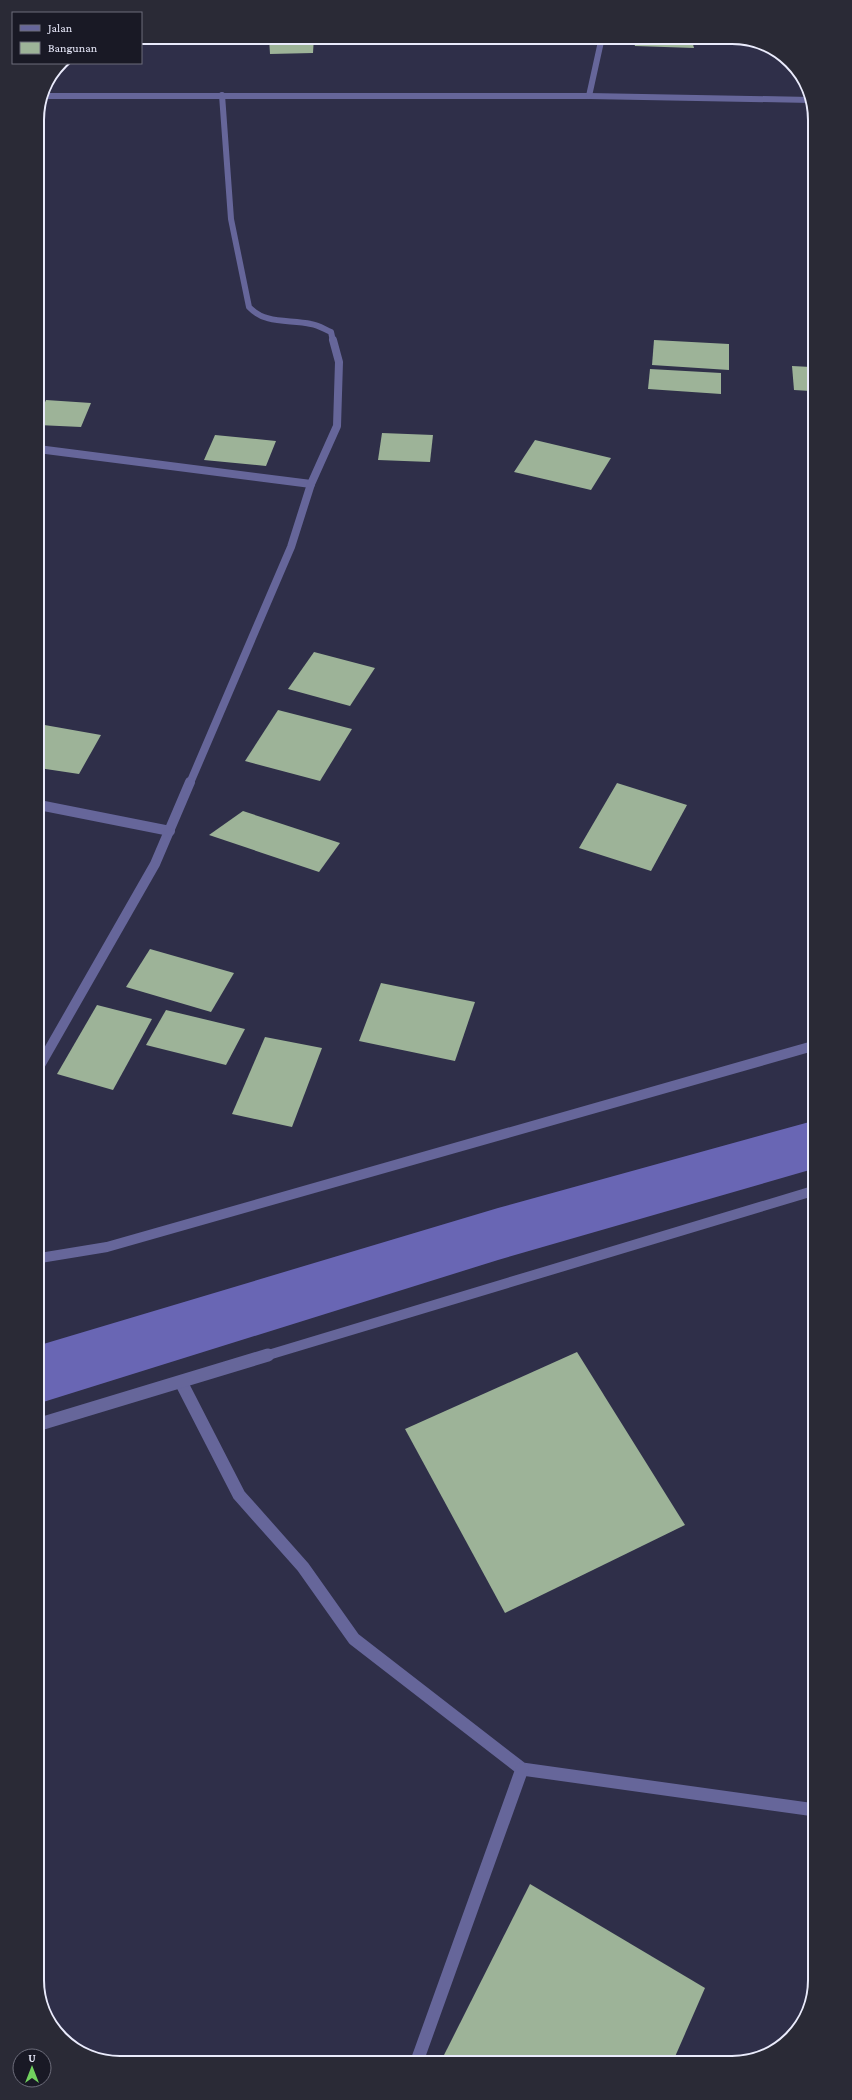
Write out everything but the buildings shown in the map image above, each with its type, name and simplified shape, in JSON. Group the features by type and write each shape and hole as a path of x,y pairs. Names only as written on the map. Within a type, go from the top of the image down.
{"street":[{"path":"589,96 600,44"},
{"path":"44,1058 155,864 291,547 311,484 337,426 339,362 331,332 308,323 272,320 254,314 249,307 231,219 222,95"},
{"path":"49,96 589,96 805,100"},
{"path":"44,450 311,484"},
{"path":"44,806 170,831"},
{"path":"44,1257 107,1247 808,1047"},
{"path":"44,1423 808,1193"},
{"path":"181,1382 239,1495 303,1567 354,1640 522,1769 808,1809"},
{"path":"419,2056 522,1769"}],"waterway":[{"path":"44,1373 498,1234 808,1146"}]}
